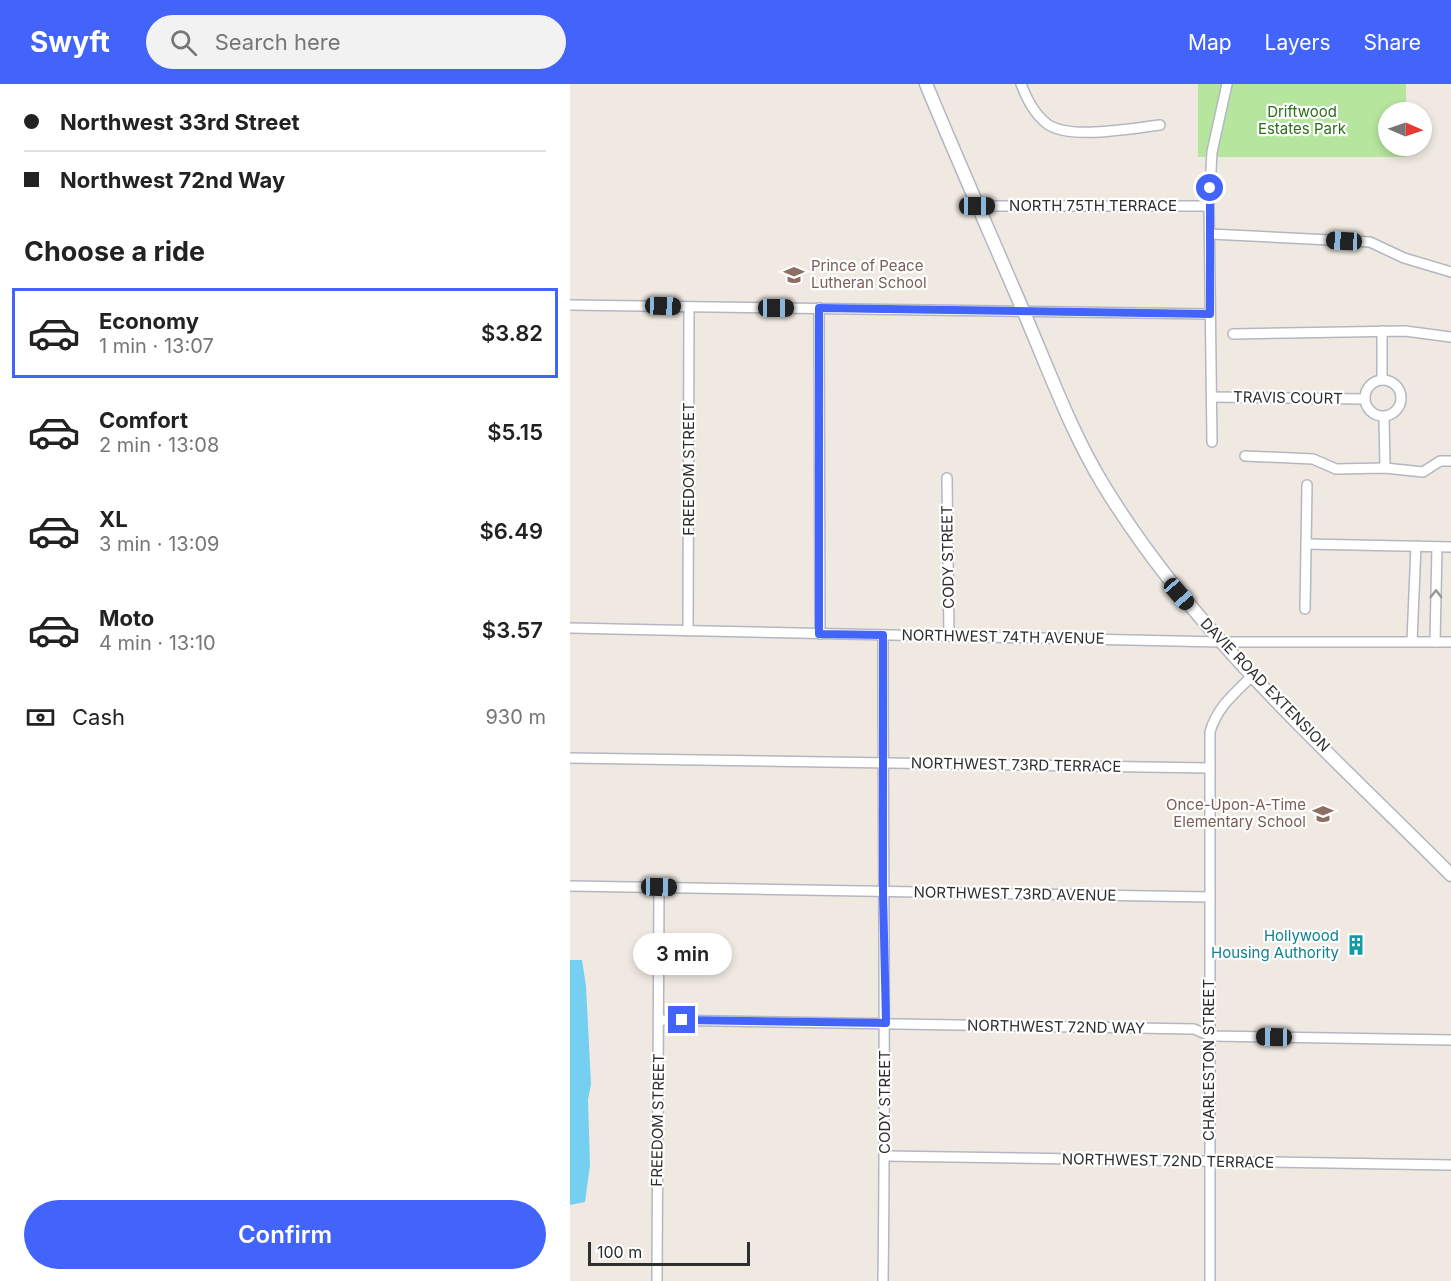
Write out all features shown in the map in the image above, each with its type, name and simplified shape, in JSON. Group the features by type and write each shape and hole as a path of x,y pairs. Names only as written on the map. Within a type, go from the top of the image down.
{"main road":[{"name":"DAVIE ROAD EXTENSION","path":"926,84 1070,422 1103,485 1170,582 1220,642 1451,875"}],"street":[{"path":"1021,84 1030,107 1047,125 1081,134 1160,125"},
{"path":"1212,442 1209,206 1212,152 1227,84"},
{"name":"NORTH 75TH TERRACE","path":"977,206 1209,206"},
{"path":"1210,234 1370,242 1404,258 1451,272"},
{"path":"570,304 1210,314"},
{"name":"FREEDOM STREET","path":"688,631 690,307"},
{"path":"819,308 819,634"},
{"path":"1382,331 1382,380 1396,385 1401,398 1396,411 1384,417 1385,468"},
{"path":"1233,334 1405,331 1451,337"},
{"name":"TRAVIS COURT","path":"1382,380 1369,386 1364,399 1370,412 1384,417"},
{"name":"TRAVIS COURT","path":"1212,397 1364,399"},
{"path":"1245,456 1313,459 1336,469 1385,468 1423,472 1440,461 1451,461"},
{"name":"CODY STREET","path":"947,478 949,636"},
{"path":"1305,609 1307,485"},
{"path":"1306,544 1451,547"},
{"path":"1412,641 1416,546"},
{"path":"1435,642 1437,547"},
{"name":"NORTHWEST 74TH AVENUE","path":"570,628 1220,642 1451,642"},
{"name":"CODY STREET","path":"883,635 883,892 886,1023 883,1281"},
{"name":"CHARLESTON STREET","path":"1210,1281 1210,732 1214,717 1253,675"},
{"name":"NORTHWEST 73RD TERRACE","path":"570,758 1209,768"},
{"name":"NORTHWEST 73RD AVENUE","path":"570,886 1209,897"},
{"name":"FREEDOM STREET","path":"657,1281 659,887"},
{"name":"NORTHWEST 72ND WAY","path":"659,1020 1194,1029 1210,1036 1451,1040"},
{"name":"NORTHWEST 72ND TERRACE","path":"885,1156 1451,1164"}],"green space":[{"name":"Driftwood Estates Park","path":"1198,84 1406,84 1406,102 1378,102 1378,156 1406,157 1198,157"}],"water":[{"path":"570,960 582,960 586,986 591,1084 588,1100 590,1165 585,1202 570,1205"}],"place":[{"name":"Prince of Peace Lutheran School","path":"794,275"},
{"name":"Once-Upon-A-Time Elementary School","path":"1323,814"},
{"name":"Hollywood Housing Authority","path":"1356,945"}],"route":[{"path":"682,1020 886,1023 883,892 883,635 819,634 819,308 1210,314 1210,188"}]}
